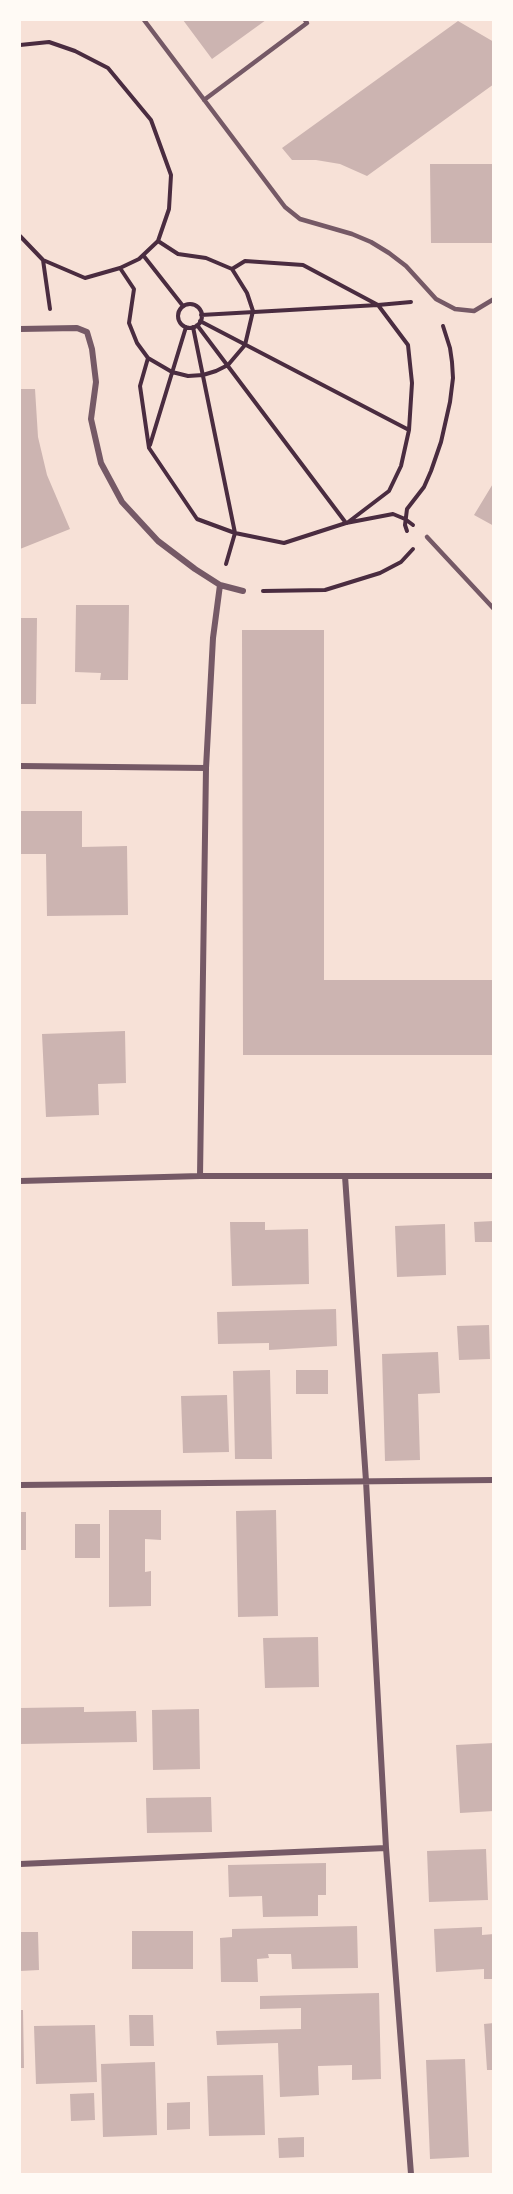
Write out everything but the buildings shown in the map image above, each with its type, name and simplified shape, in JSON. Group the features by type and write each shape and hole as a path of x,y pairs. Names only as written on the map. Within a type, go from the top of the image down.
{"street":[{"path":"20,329 77,328 87,332 92,349 96,382 91,419 101,463 122,502 158,541 220,585 243,591"},
{"path":"201,1176 206,768 213,638 220,585"},
{"path":"20,766 206,768"},
{"path":"20,1181 201,1176 494,1176"},
{"path":"345,1176 366,1481 386,1848 411,2175"},
{"path":"20,1485 494,1480"},
{"path":"20,1864 386,1848"}],"lane":[{"path":"144,20 285,207 300,219 352,234 389,253 406,266 436,299 455,309 474,311 494,299"},
{"path":"204,100 307,23 305,20"},
{"path":"428,537 494,609"}],"path":[{"path":"20,45 49,42 75,51 108,68 151,120 171,176 169,209 158,241 143,255 120,268 85,278 43,260 20,236"},
{"path":"120,268 134,289 129,323 137,343 148,358 172,372 188,376 203,375 228,364 244,345 253,311 247,293 232,269 206,258 178,254 158,241"},
{"path":"143,255 183,306"},
{"path":"43,260 52,328"},
{"path":"232,269 244,261 303,265 378,305 408,345 412,383 409,430 401,466 389,491 346,523"},
{"path":"186,327 198,322 253,311 378,305 436,299"},
{"path":"416,545 406,529 407,509 423,487 436,457 448,415 453,378 450,348 443,326 427,300"},
{"path":"186,327 178,317 180,310 189,304 197,306 203,375 235,533 220,585"},
{"path":"198,322 409,430"},
{"path":"198,322 346,523"},
{"path":"149,448 186,327"},
{"path":"148,358 140,386 149,448 197,519 235,533 284,543 346,523 393,514 405,519 428,537 416,545 401,562 380,573 325,590 243,591"}]}
